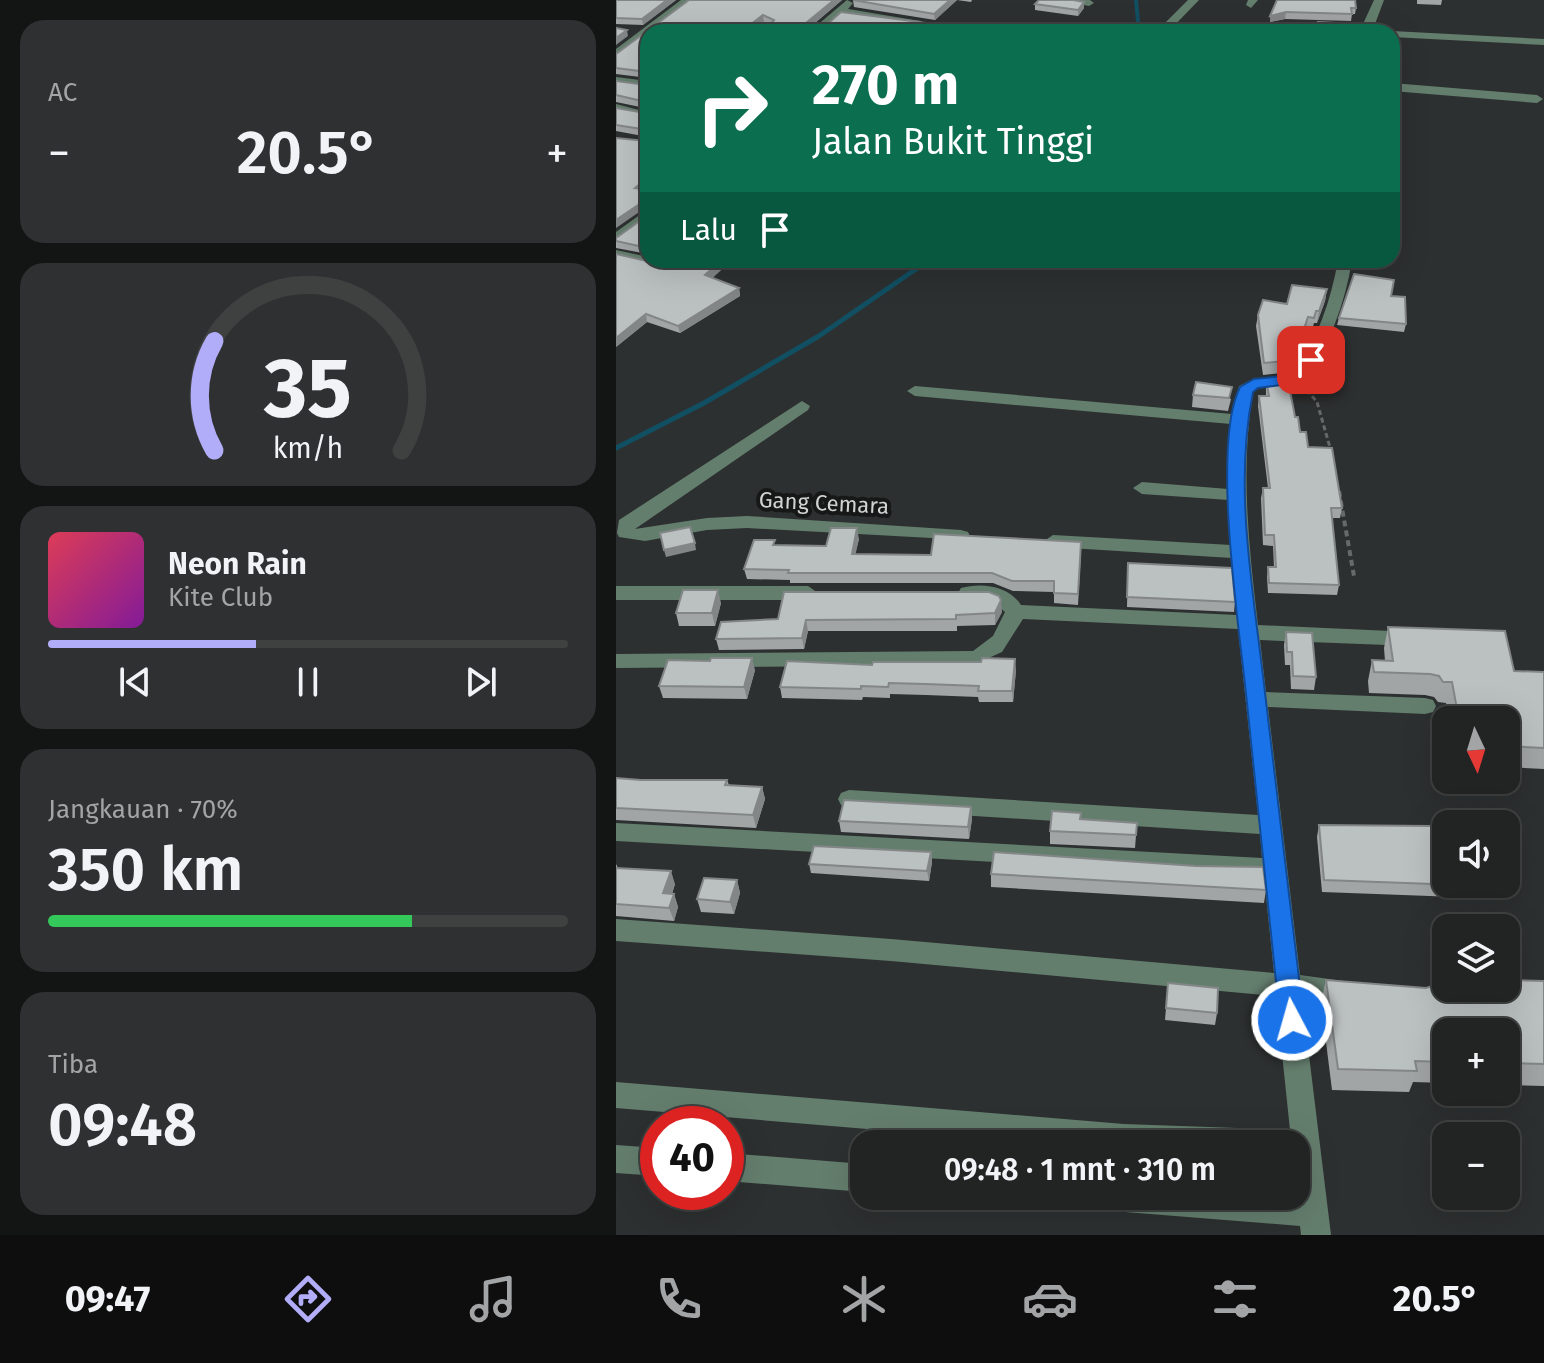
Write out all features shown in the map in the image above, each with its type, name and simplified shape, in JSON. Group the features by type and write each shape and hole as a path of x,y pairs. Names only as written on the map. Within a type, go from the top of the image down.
{"street":[{"path":"658,24 688,0"},
{"path":"824,24 852,0"},
{"path":"1062,0 1089,3"},
{"path":"1170,24 1194,0"},
{"path":"1369,24 1379,0"},
{"path":"838,11 904,24"},
{"path":"631,30 640,31"},
{"path":"1400,34 1544,42"},
{"path":"616,55 640,38"},
{"path":"616,81 640,84"},
{"path":"1400,88 1537,99"},
{"path":"616,108 640,112"},
{"path":"620,232 640,218"},
{"path":"620,232 640,234"},
{"path":"616,254 640,259"},
{"path":"1304,1130 1241,552 1236,495 1239,420 1245,390 1250,386 1298,379 1311,360 1331,312 1343,268"},
{"path":"915,391 1239,420"},
{"name":"Gang Cemara","path":"802,406 626,524 626,533 638,535 693,524 733,522 979,537"},
{"path":"1142,488 1236,495"},
{"path":"1040,541 1241,552"},
{"path":"616,593 820,593"},
{"path":"616,661 973,658 987,655 1009,630 1015,612 1010,601 993,593 946,593"},
{"path":"1015,612 1433,640"},
{"path":"1256,699 1425,706"},
{"path":"849,799 1271,825"},
{"path":"616,832 1275,868"},
{"path":"616,930 891,950 1375,993"},
{"path":"616,1095 1039,1130"},
{"path":"616,1159 640,1161"},
{"path":"744,1168 850,1177"},
{"path":"1208,1210 1315,1224 1310,1180"}],"path":[{"path":"1298,379 1317,402 1332,457"},
{"path":"1338,487 1354,576"}],"building":[{"path":"616,0 667,0 642,19 616,18"},
{"path":"689,0 834,0 806,23 770,24 774,20 763,15 751,24 657,24"},
{"path":"853,0 950,0 934,14"},
{"path":"1039,0 1084,2 1078,10 1035,4"},
{"path":"1277,0 1355,0 1356,8 1351,8 1352,14 1286,12 1270,16"},
{"path":"841,12 920,24 828,24"},
{"path":"616,28 627,30 616,38"},
{"path":"640,36 640,71 616,68 616,54"},
{"path":"616,81 640,84 640,101 616,95"},
{"path":"616,108 639,112 640,129 616,125"},
{"path":"616,138 640,140 640,184 635,188 640,189 640,204 616,220"},
{"path":"640,221 640,246 616,241"},
{"path":"616,254 640,260 640,268 713,268 705,275 739,288 678,326 646,314 616,338"},
{"path":"1354,274 1394,280 1391,296 1405,297 1406,324 1339,318"},
{"path":"1292,285 1327,289 1319,311 1316,311 1314,318 1308,317 1300,341 1291,340 1284,361 1264,363 1258,315 1263,300 1287,304"},
{"path":"1266,380 1288,380 1295,417 1298,417 1300,432 1306,432 1308,447 1332,448 1342,508 1331,508 1339,585 1269,583 1268,567 1276,567 1274,535 1265,535 1263,488 1270,488 1259,396 1269,396"},
{"path":"1196,382 1232,387 1229,398 1193,395"},
{"path":"690,527 695,543 664,550 660,533"},
{"path":"831,528 857,528 852,554 931,555 934,534 1081,542 1078,594 1054,593 1054,581 1012,581 992,573 788,573 789,570 744,569 754,540 775,540 773,545 826,546"},
{"path":"1128,563 1232,568 1235,602 1127,597"},
{"path":"683,590 718,590 712,613 676,613"},
{"path":"784,592 989,592 1001,600 995,613 956,615 956,619 806,620 802,638 716,639 721,622 778,619"},
{"path":"1388,627 1505,631 1514,671 1544,672 1544,748 1520,747 1520,706 1456,706 1452,682 1443,682 1439,676 1374,672 1372,660 1393,661"},
{"path":"1286,632 1312,633 1316,677 1293,676 1292,652 1287,652"},
{"path":"711,658 752,658 744,687 659,686 668,660 710,661"},
{"path":"982,658 1015,659 1012,691 978,691 979,686 889,683 888,687 861,686 861,689 780,687 787,661 872,665 873,662 981,662"},
{"path":"616,778 727,780 725,785 762,787 753,815 616,808"},
{"path":"844,800 971,807 968,827 839,821"},
{"path":"1052,811 1081,813 1080,819 1137,823 1136,835 1050,831"},
{"path":"1319,825 1431,826 1432,884 1324,880"},
{"path":"814,846 931,852 927,871 809,864"},
{"path":"994,852 1196,866 1263,867 1266,890 991,874"},
{"path":"616,868 671,871 663,893 674,894 669,908 616,904"},
{"path":"704,878 737,880 730,902 697,899"},
{"path":"1326,980 1432,986 1432,1002 1520,1002 1520,980 1544,981 1544,1064 1520,1063 1520,1018 1432,1018 1432,1062 1415,1061 1417,1071 1338,1069"},
{"path":"1168,983 1218,988 1217,1013 1166,1008"}],"waterway":[{"path":"1136,0 1138,24"},
{"path":"616,448 704,403 819,336 917,268"}],"route":[{"path":"1292,1020 1243,581 1236,474 1239,420 1245,390 1254,384 1298,379 1311,360"}]}
